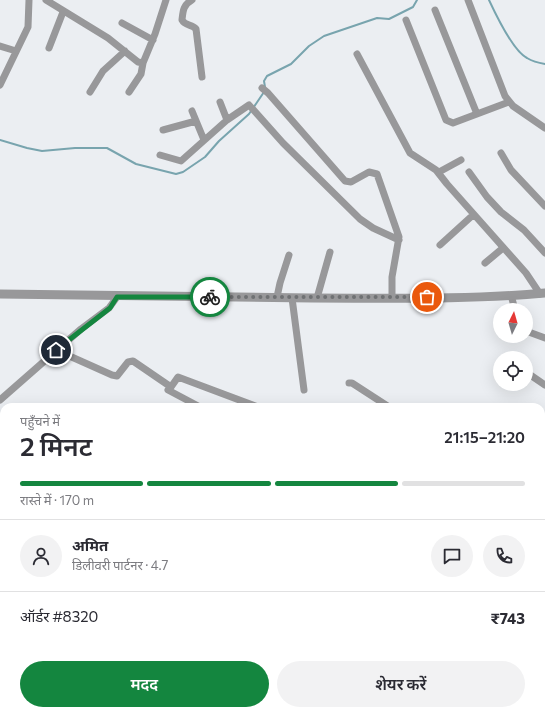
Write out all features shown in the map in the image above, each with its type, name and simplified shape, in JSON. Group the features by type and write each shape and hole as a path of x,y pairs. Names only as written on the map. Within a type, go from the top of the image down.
{"street":[{"path":"0,85 28,27 29,0"},
{"path":"46,0 63,12 108,38 138,62 143,62"},
{"path":"129,92 141,74 143,62 153,40 166,0"},
{"path":"192,0 183,8 182,20 185,24 194,26 196,29 202,77"},
{"path":"468,0 508,102 545,128"},
{"path":"435,10 477,114"},
{"path":"49,48 63,12"},
{"path":"406,20 446,120 453,123 508,102"},
{"path":"122,23 153,40"},
{"path":"0,46 16,52"},
{"path":"90,92 103,71 125,51"},
{"path":"357,54 410,153 439,172 474,215 542,293"},
{"path":"262,88 345,181 351,182 369,172 377,174 399,240 392,277 392,298"},
{"path":"220,102 227,120"},
{"path":"160,154 181,161 227,120 249,105 283,143 360,219 373,228 399,240"},
{"path":"192,111 204,140"},
{"path":"163,130 196,121"},
{"path":"502,153 511,170 545,206"},
{"path":"439,172 461,160"},
{"path":"469,172 487,197 501,212 524,230 545,253"},
{"path":"440,245 474,215"},
{"path":"484,263 503,248"},
{"path":"317,298 330,252"},
{"path":"277,298 289,255"},
{"path":"0,294 117,297 392,298 542,293"},
{"path":"511,295 513,303"},
{"path":"0,400 56,350 110,308 117,297"},
{"path":"292,298 304,390"},
{"path":"533,334 545,338"},
{"path":"56,350 117,376 128,362 133,361 171,387"},
{"path":"192,403 168,390 178,377 247,403"},
{"path":"533,377 545,385"},
{"path":"349,383 352,383 383,403"}],"waterway":[{"path":"265,87 264,81 267,76 291,64 309,46 324,36 377,18 389,19 413,7 417,0"},
{"path":"489,0 505,32 516,48 527,58 545,64"},
{"path":"0,140 42,151 75,148 107,148 136,164 176,174 183,172 205,157 219,141 249,114 264,92"}],"way so far":[{"path":"210,297 427,297"}],"route":[{"path":"56,350 81,329 110,308 117,297 210,297"}]}
